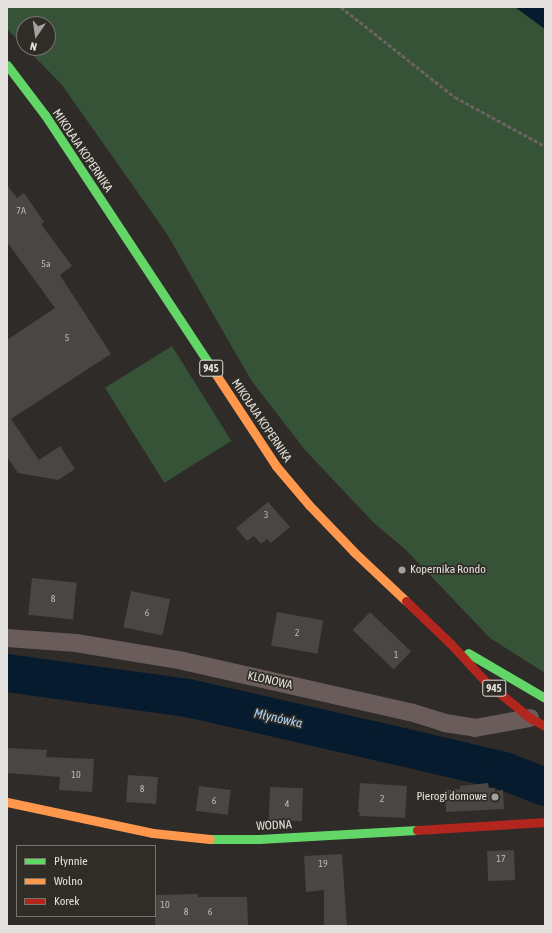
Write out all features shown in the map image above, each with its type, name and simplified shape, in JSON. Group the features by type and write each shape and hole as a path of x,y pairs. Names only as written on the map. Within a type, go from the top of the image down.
{"main road":[{"name":"MIKOŁAJA KOPERNIKA","path":"7,65 49,122 276,466 309,505 354,552 450,642 485,681 537,722"},
{"name":"MIKOŁAJA KOPERNIKA","path":"450,642 545,698"},
{"name":"WODNA","path":"7,802 153,833 213,838 259,839 545,822"}],"street":[{"name":"KLONOWA","path":"7,638 76,643 183,661 410,712 444,723 474,728 537,722"}],"path":[{"path":"341,7 455,97 545,146"}],"green space":[{"path":"7,7 515,7 545,29 545,673 490,638 406,550 374,523 305,450 251,380 167,234 62,85 34,56 56,56 56,16 16,16 16,38 7,29"},
{"path":"172,346 231,441 164,483 105,388"}],"water":[{"path":"515,7 545,7 545,29"}],"building":[{"path":"7,185 17,198 24,193 44,222 41,224 72,266 60,275 111,354 11,419 39,460 60,446 75,469 58,480 18,473 7,457 7,340 55,308 7,242"},
{"path":"268,502 290,527 271,543 267,539 261,544 254,536 247,541 236,528"},
{"path":"32,578 77,583 73,620 28,615"},
{"path":"131,591 170,599 162,636 123,627"},
{"path":"277,612 323,620 317,654 271,645"},
{"path":"370,612 411,652 394,670 353,630"},
{"path":"7,748 47,750 46,757 94,759 92,792 59,790 60,777 7,773"},
{"path":"128,775 158,777 156,804 126,802"},
{"path":"360,783 407,786 405,818 359,816"},
{"path":"488,783 489,788 495,788 495,791 503,790 504,809 446,812 445,790 460,789 460,786"},
{"path":"199,786 231,790 228,815 196,811"},
{"path":"270,787 303,788 302,821 269,820"},
{"path":"514,850 515,880 488,881 487,851"},
{"path":"342,854 347,926 324,926 324,890 306,892 304,856"},
{"path":"198,894 198,897 247,897 248,926 155,926 156,895"}],"waterway":[{"name":"Młynówka","path":"7,673 188,698 504,771 545,787"}],"traffic: fast":[{"path":"7,65 45,115 215,373"},
{"path":"468,653 545,698"},
{"path":"210,839 259,839 417,830"}],"traffic: slow":[{"path":"215,373 276,466 309,505 354,552 406,601"},
{"path":"7,802 153,833 210,839"}],"traffic: jam":[{"path":"406,601 450,643 485,681 530,718 545,726"},
{"path":"417,830 545,822"}],"place":[{"name":"Kopernika Rondo","path":"402,570"},
{"name":"Pierogi domowe","path":"495,797"}]}
